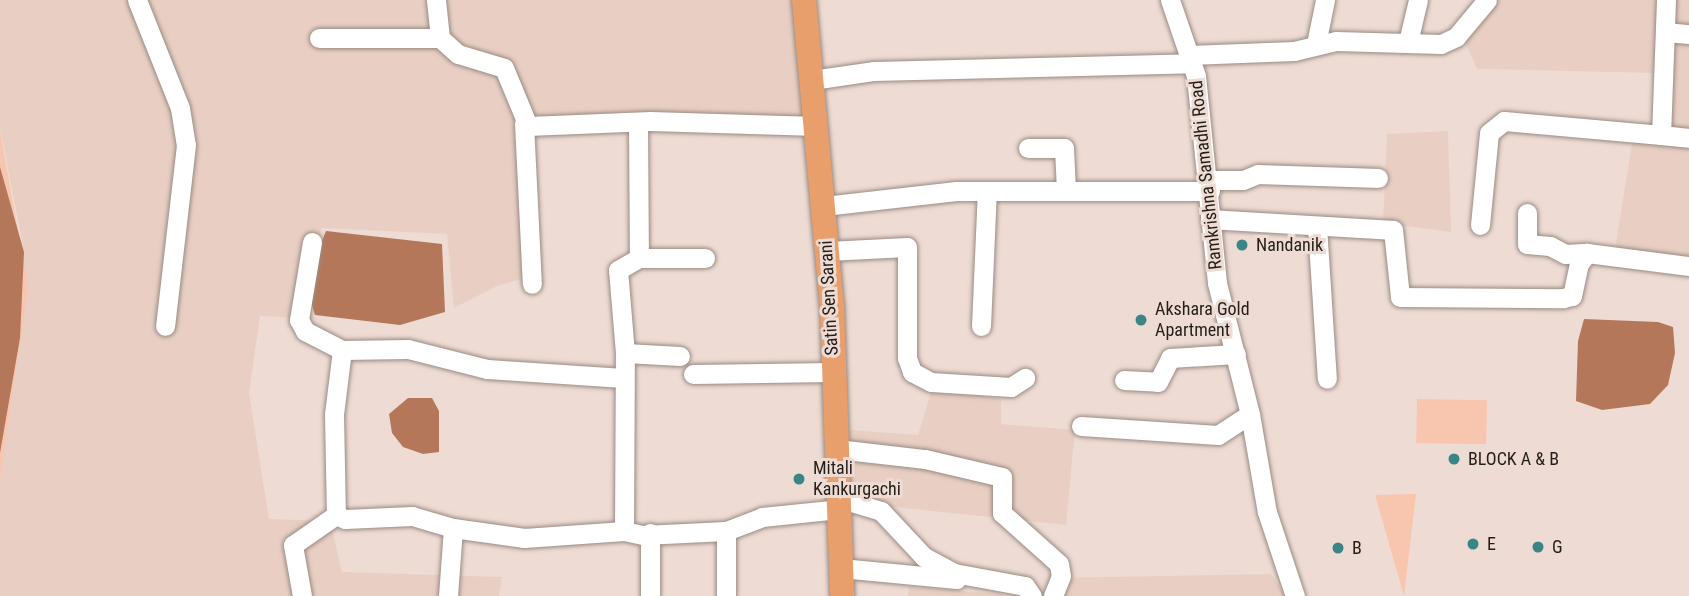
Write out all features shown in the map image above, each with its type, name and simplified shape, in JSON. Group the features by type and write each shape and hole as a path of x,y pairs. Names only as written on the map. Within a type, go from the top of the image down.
{"main road":[{"name":"Satin Sen Sarani","path":"804,0 827,251 842,596"}],"street":[{"path":"137,0 180,107 186,145 165,326"},
{"path":"436,0 440,38"},
{"name":"Ramkrishna Samadhi Road","path":"1170,0 1191,59 1209,186 1217,283 1250,414 1267,512 1295,596"},
{"path":"1316,44 1325,0"},
{"path":"1408,42 1418,0"},
{"path":"812,80 874,71 1191,59 1294,51 1316,44 1441,44 1456,37 1487,0"},
{"path":"1661,135 1666,0"},
{"path":"1665,32 1689,34"},
{"path":"319,38 440,38 458,54 504,68 524,123 532,284"},
{"path":"1480,225 1489,133 1504,121 1689,138"},
{"path":"524,123 638,122 817,126"},
{"path":"638,122 639,258"},
{"path":"1028,148 1064,148 1066,191"},
{"path":"824,206 987,191 1209,186 1243,180 1258,174 1378,178"},
{"path":"981,326 987,191"},
{"path":"1527,213 1527,244 1550,246 1565,254 1587,253 1689,266"},
{"path":"1210,219 1393,230 1400,298 1572,296 1578,264 1587,253"},
{"path":"1317,226 1327,379"},
{"path":"312,242 299,320 305,331 342,350 408,349 487,369 623,377"},
{"path":"827,251 907,247 907,358 912,372 931,382 1011,387 1025,378"},
{"path":"624,531 625,353 618,270 639,258 705,258"},
{"path":"337,515 334,414 342,350"},
{"path":"625,353 680,356"},
{"path":"1124,380 1157,382 1170,358 1236,354"},
{"path":"693,374 833,372"},
{"path":"1081,426 1218,435 1250,414"},
{"path":"837,449 925,459 1002,477 1002,513 1059,564 1062,576 1053,596"},
{"path":"337,515 345,519 412,516 453,528 524,538 624,531 726,531 762,517 839,503 881,511 924,557 954,573 1024,586 1032,596"},
{"path":"302,596 293,545 337,515"},
{"path":"449,596 453,528"},
{"path":"726,531 726,596"},
{"path":"650,533 650,596"},
{"path":"841,568 1019,588 1025,596"}],"shaded area":[{"path":"0,0 796,0 809,120 535,134 539,274 497,286 454,308 447,234 321,228 303,318 260,316 249,393 269,519 330,521 342,572 502,577 499,596 0,596 0,479 24,252 0,128"},
{"path":"1495,0 1658,0 1654,73 1477,69 1464,39"},
{"path":"1669,0 1689,0 1689,262 1615,249 1634,132 1667,130"},
{"path":"0,131 28,286 0,479"},
{"path":"1448,131 1451,232 1383,223 1387,134"},
{"path":"0,167 24,252 20,338 0,453"},
{"path":"326,231 442,244 445,312 400,325 315,315 305,282"},
{"path":"1584,319 1658,322 1673,327 1675,353 1668,385 1650,404 1602,410 1576,401 1578,341"},
{"path":"932,389 1001,399 1001,424 1075,430 1066,525 846,502 849,430 918,435"},
{"path":"408,398 432,398 439,411 439,452 423,454 403,447 392,433 389,414"},
{"path":"1417,399 1487,400 1486,444 1416,443"},
{"path":"1416,494 1404,596 1375,495"},
{"path":"1271,574 1286,596 1048,596 1051,578"},
{"path":"909,587 1024,596 908,596"}],"place":[{"name":"Nandanik","path":"1242,245"},
{"name":"Akshara Gold Apartment","path":"1141,320"},
{"name":"BLOCK A & B","path":"1454,459"},
{"name":"Mitali Kankurgachi","path":"799,479"},
{"name":"E","path":"1473,544"},
{"name":"G","path":"1538,547"},
{"name":"B","path":"1338,548"}]}
